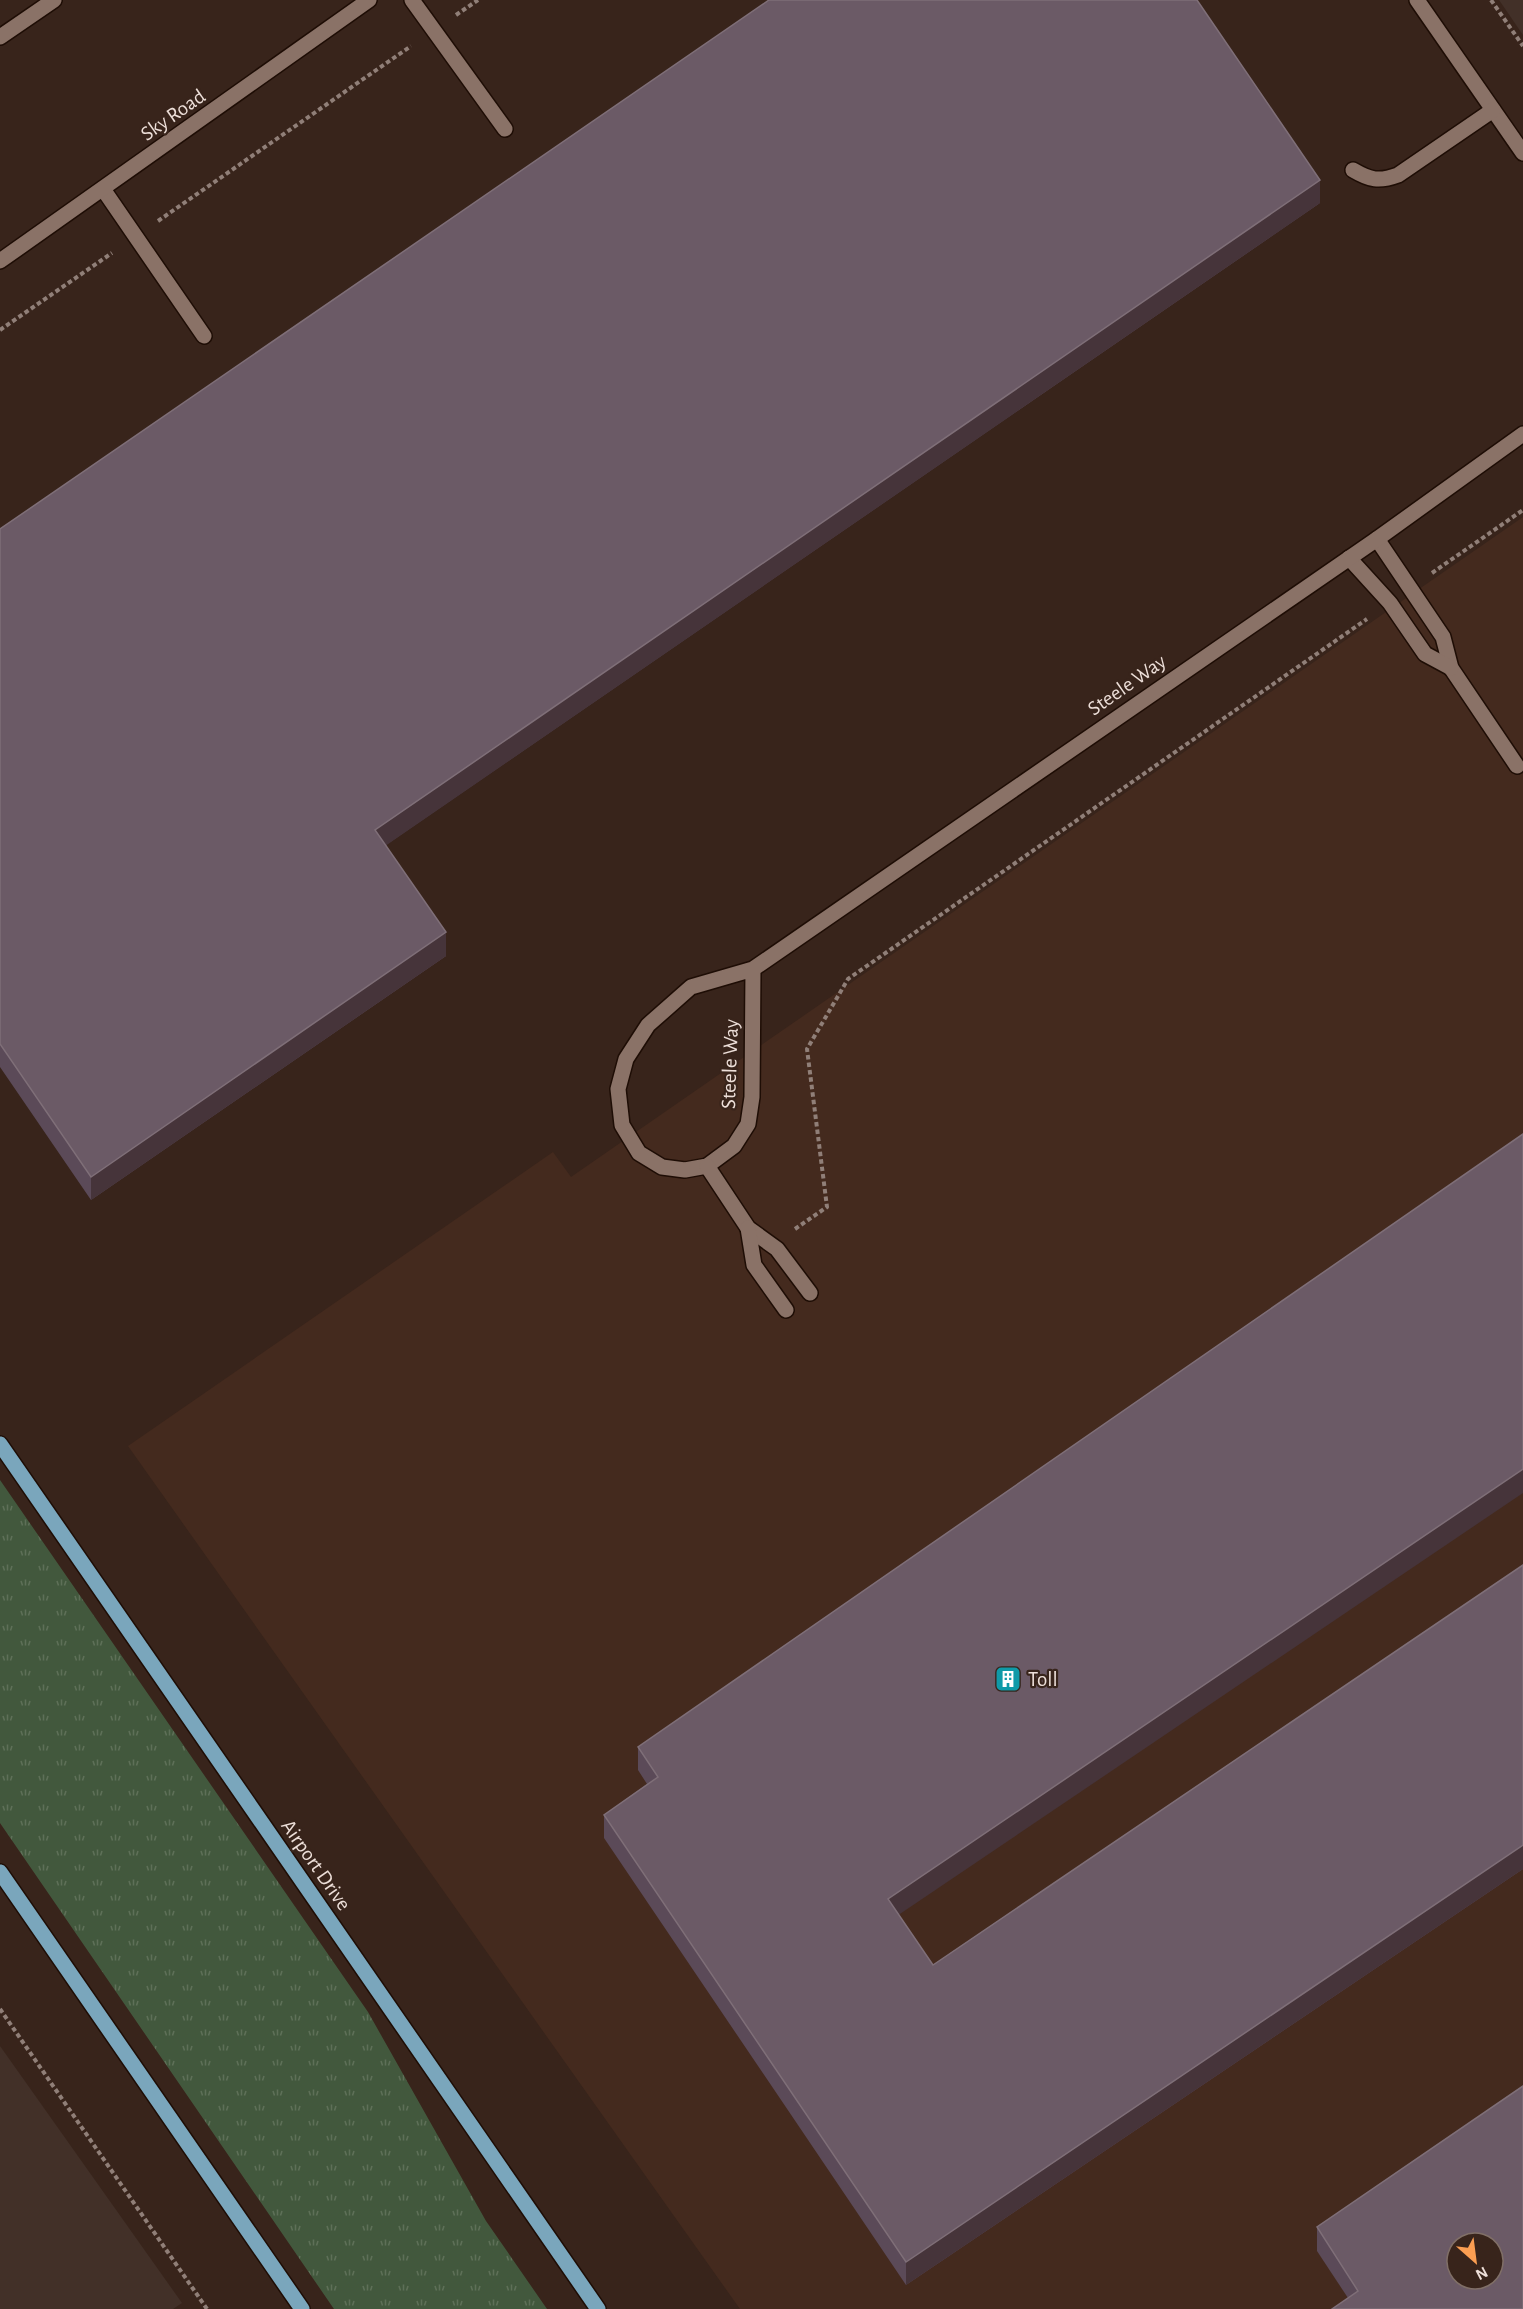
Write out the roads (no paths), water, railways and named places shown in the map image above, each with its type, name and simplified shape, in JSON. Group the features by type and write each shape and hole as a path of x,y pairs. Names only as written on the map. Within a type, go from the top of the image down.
{"main road":[{"name":"Airport Drive","path":"0,1444 598,2309"},
{"path":"0,1872 302,2309"}],"street":[{"path":"0,37 54,0"},
{"name":"Sky Road","path":"0,261 369,0"},
{"path":"412,0 505,129"},
{"path":"1417,0 1523,153"},
{"path":"1353,170 1369,180 1384,181 1398,175 1493,110"},
{"path":"103,189 204,336"},
{"name":"Steele Way","path":"753,969 752,1097 748,1124 734,1146 707,1166 685,1170 662,1167 639,1153 622,1125 618,1089 626,1059 648,1025 691,987 753,969 1377,539 1523,434"},
{"path":"1377,539 1443,637 1450,668 1518,766"},
{"path":"1349,558 1389,603 1425,654 1450,668"},
{"path":"707,1166 748,1228 772,1245 810,1293"},
{"path":"748,1228 754,1265 786,1310"}],"place":[{"name":"Toll","path":"1008,1679"}]}
